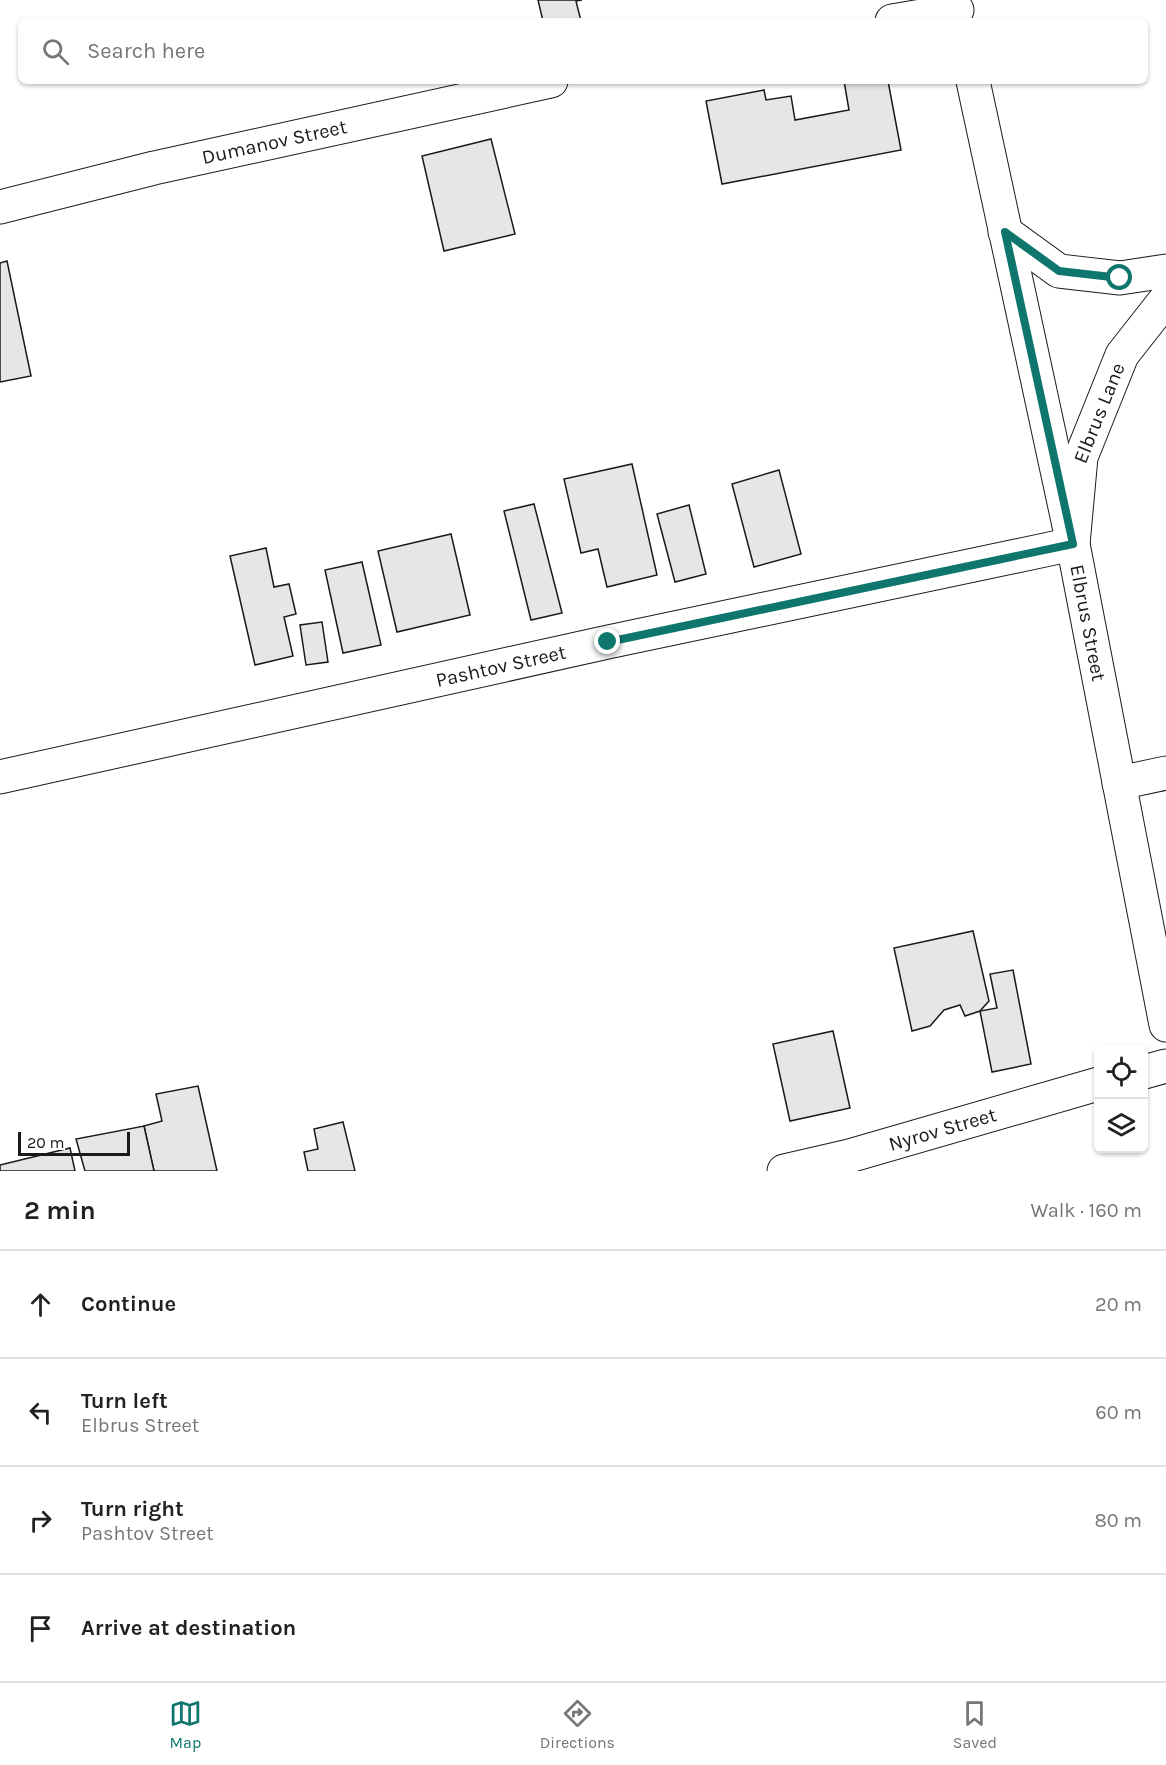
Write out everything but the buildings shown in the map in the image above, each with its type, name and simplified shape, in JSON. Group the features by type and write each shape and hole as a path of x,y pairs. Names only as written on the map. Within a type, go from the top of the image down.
{"street":[{"path":"910,18 957,10"},
{"name":"Dumanov Street","path":"0,207 154,168 537,84"},
{"name":"Elbrus Street","path":"974,84 1073,544 1166,1025"},
{"path":"1005,232 1059,271 1120,278 1166,271"},
{"name":"Elbrus Lane","path":"1073,544 1082,457 1122,355 1166,299"},
{"name":"Pashtov Street","path":"0,777 608,642 1073,544"},
{"path":"1119,783 1166,773"},
{"path":"1148,1071 1166,1066"},
{"name":"Nyrov Street","path":"784,1171 849,1156 1094,1085"}],"route":[{"path":"608,642 1073,544 1005,232 1059,271 1120,278"}]}
